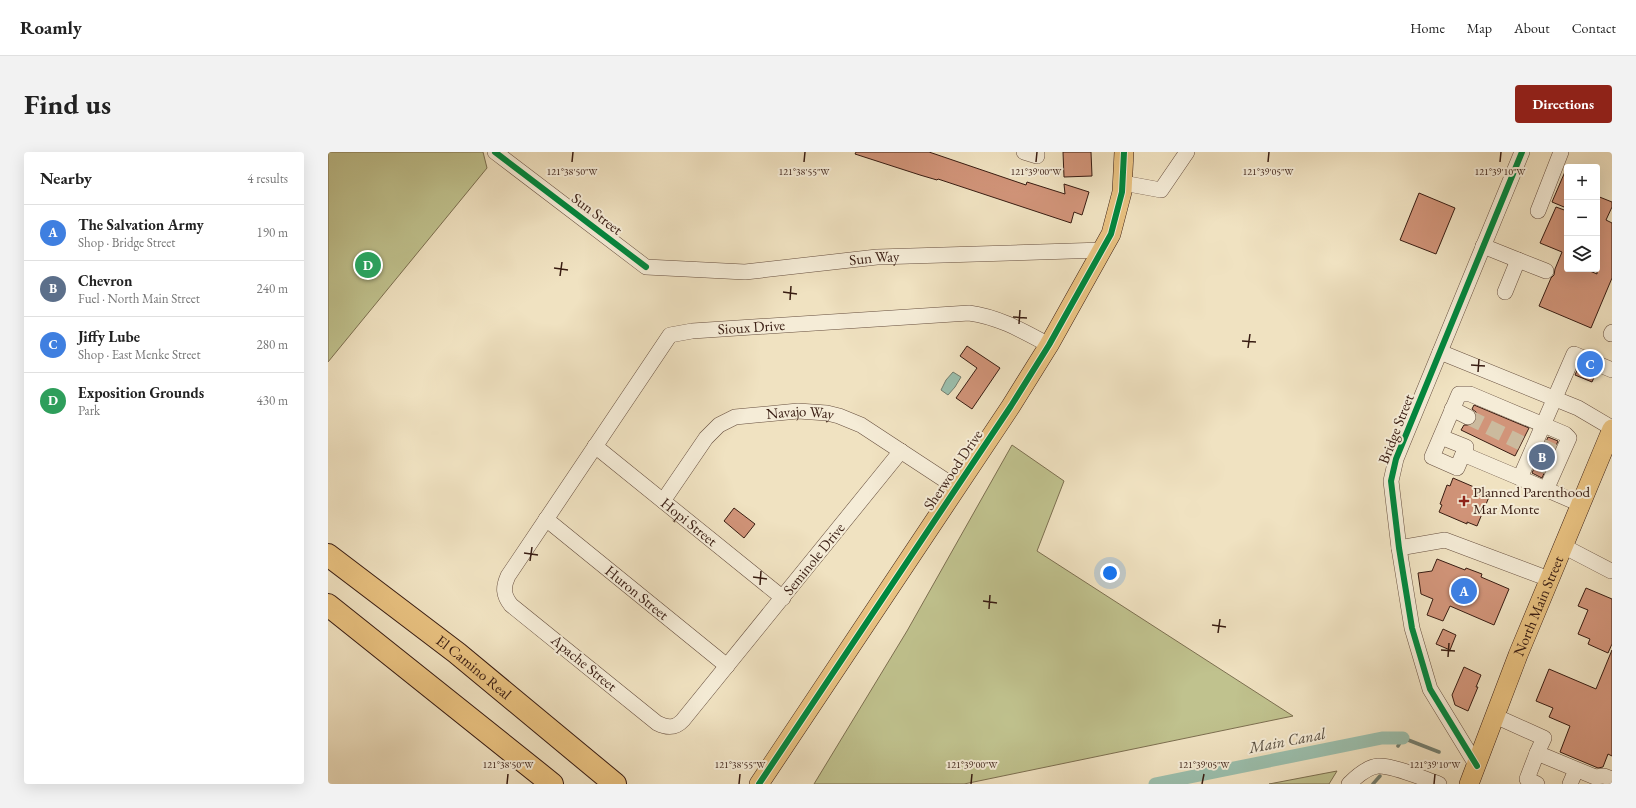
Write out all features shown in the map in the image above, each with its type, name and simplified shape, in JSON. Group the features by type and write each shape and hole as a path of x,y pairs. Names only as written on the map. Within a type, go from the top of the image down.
{"highway":[{"name":"El Camino Real","path":"328,555 457,653 615,784"},
{"path":"328,604 552,784"},
{"path":"457,653 627,784"}],"main road":[{"name":"Sherwood Drive","path":"759,784 957,488 1049,345 1111,234 1117,215 1123,183 1124,152"},
{"name":"North Main Street","path":"1469,784 1549,579 1612,429"}],"street":[{"name":"Sun Street","path":"495,152 646,267"},
{"path":"1024,152 1037,156 1037,152"},
{"path":"1123,183 1161,190 1187,152"},
{"name":"Bridge Street","path":"1477,766 1430,689 1412,628 1399,548 1391,481 1396,459 1522,152"},
{"path":"1538,211 1561,152"},
{"path":"1483,246 1546,271"},
{"name":"Sun Way","path":"646,267 745,272 877,257 1103,250"},
{"path":"1505,292 1518,260"},
{"name":"Sioux Drive","path":"546,519 667,337 678,332 969,313 982,315 1003,322 1049,345"},
{"path":"1440,352 1578,408 1612,429"},
{"path":"1520,478 1574,354 1612,370"},
{"path":"1441,437 1466,447 1457,468 1432,457 1458,394 1470,394 1565,434 1569,438 1552,469 1546,490"},
{"path":"1452,409 1468,417"},
{"name":"Navajo Way","path":"663,501 712,431 727,420 736,417 798,411 827,413 861,425 957,488"},
{"name":"Hopi Street","path":"595,446 783,598"},
{"name":"Seminole Drive","path":"727,666 901,451"},
{"path":"1463,454 1580,504"},
{"name":"Apache Street","path":"546,519 505,583 505,595 511,604 657,723 667,727 672,727 680,723 727,666"},
{"name":"Huron Street","path":"546,519 727,666"},
{"path":"1399,548 1445,540 1549,579"},
{"path":"1563,546 1611,571"},
{"path":"1495,716 1544,738 1527,779 1537,784"},
{"path":"1537,754 1594,777 1604,776 1612,780"},
{"path":"1349,784 1366,770 1378,766 1390,767 1439,784"},
{"path":"1570,784 1576,770"}],"green space":[{"path":"328,152 483,152 487,168 328,362"},
{"path":"1012,445 1064,481 1037,551 1293,716 964,784 814,784 907,631"},
{"path":"1337,771 1329,784 1269,784"}],"shaded area":[{"path":"953,372 961,377 948,395 941,390 946,380"}],"building":[{"path":"856,152 929,152 1026,185 1027,182 1065,194 1064,184 1089,192 1082,215 1074,212 1071,223 938,179 920,175 855,154"},
{"path":"1063,152 1091,152 1092,176 1064,177"},
{"path":"1564,174 1564,207 1552,202"},
{"path":"1419,193 1455,208 1436,254 1400,240"},
{"path":"1600,197 1612,202 1612,207 1606,220 1612,223 1612,278 1591,328 1539,306 1551,278 1554,275 1562,252 1540,243 1556,207 1564,210 1564,272 1592,272 1597,274 1597,272 1600,272"},
{"path":"967,346 1000,368 972,409 956,398 977,368 960,356"},
{"path":"1579,366 1596,373 1592,382 1575,375"},
{"path":"1474,405 1529,428 1515,456 1461,430 1464,425 1473,425 1476,421 1476,412 1472,409"},
{"path":"1548,437 1558,441 1542,478 1532,473"},
{"name":"Planned Parenthood Mar Monte","path":"1453,478 1481,490 1480,493 1489,497 1477,526 1467,522 1467,524 1439,512 1442,505 1440,504 1447,485 1450,486"},
{"path":"734,508 755,524 744,538 724,521"},
{"path":"1437,559 1465,570 1466,568 1482,574 1481,577 1509,589 1494,625 1450,606 1443,621 1427,615 1433,599 1421,594 1418,573 1432,571"},
{"path":"1586,588 1612,599 1612,644 1608,653 1588,644 1590,639 1578,634 1588,610 1578,606"},
{"path":"1443,629 1456,635 1450,650 1436,644"},
{"path":"1612,650 1612,756 1608,754 1603,767 1598,768 1560,752 1570,726 1549,717 1553,708 1536,701 1549,669 1596,689"},
{"path":"1464,667 1481,675 1476,687 1478,687 1468,711 1455,705 1452,695"}],"waterway":[{"name":"Main Canal","path":"1155,784 1382,738 1403,738"},
{"path":"1398,746 1403,738 1439,752"},
{"path":"1373,784 1380,776"}],"tunnel":[{"path":"1468,417 1521,443"},
{"path":"1542,446 1557,453"},
{"path":"1535,462 1550,468"}],"cycle path":[{"path":"495,152 646,267"},
{"path":"759,784 1011,406 1049,345 1111,234 1122,192 1124,152"},
{"path":"1477,766 1430,689 1412,628 1399,548 1391,481 1396,459 1522,152"}],"place":[{"name":"Exposition Grounds","path":"368,265"},
{"name":"Jiffy Lube","path":"1590,364"},
{"name":"Chevron","path":"1542,457"},
{"name":"Planned Parenthood Mar Monte","path":"1464,501"},
{"name":"The Salvation Army","path":"1464,591"}]}
